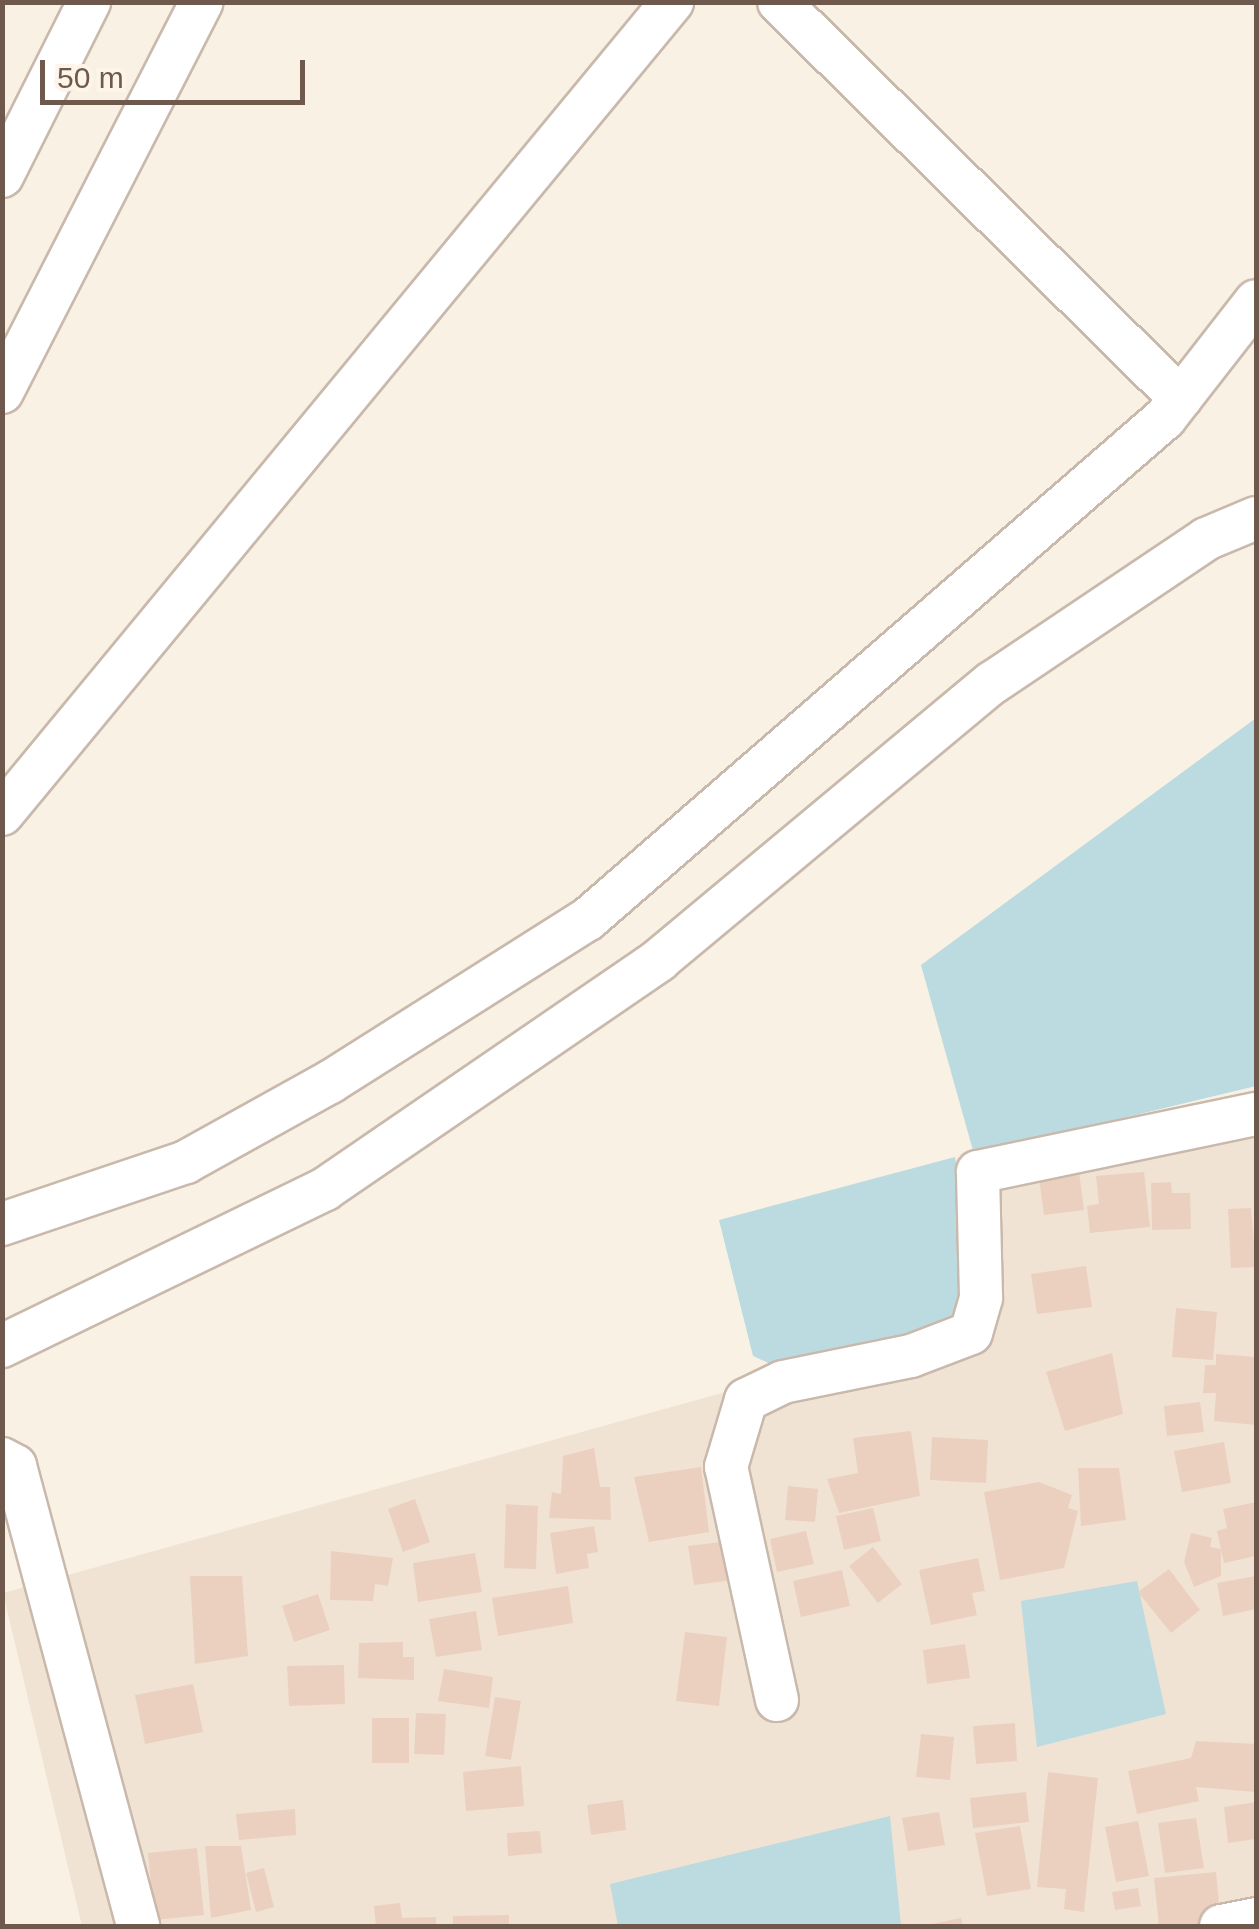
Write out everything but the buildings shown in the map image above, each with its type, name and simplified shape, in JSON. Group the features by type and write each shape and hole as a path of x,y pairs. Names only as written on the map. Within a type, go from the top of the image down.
{"street":[{"path":"2,176 88,2"},
{"path":"2,392 202,2"},
{"path":"2,814 672,2"},
{"path":"779,2 1180,398"},
{"path":"2,1224 186,1162 330,1082 588,918 1180,398 1256,302"},
{"path":"2,1346 324,1189 658,960 992,683 1206,539 1256,518"},
{"path":"777,1700 726,1467 746,1400 783,1382 912,1356 971,1333 981,1296 978,1172 1256,1114"},
{"path":"2,1459 15,1466 138,1926"},
{"path":"1220,1926 1256,1919"}],"shaded area":[{"path":"1256,1106 1256,1926 82,1926 3,1593 977,1322 974,1154"}],"water":[{"path":"1256,718 1256,1086 974,1154 921,965"},
{"path":"955,1157 977,1287 952,1339 812,1383 753,1356 719,1220"},
{"path":"1137,1581 1166,1714 1037,1747 1021,1601"},
{"path":"890,1816 901,1926 618,1926 610,1884"}]}
